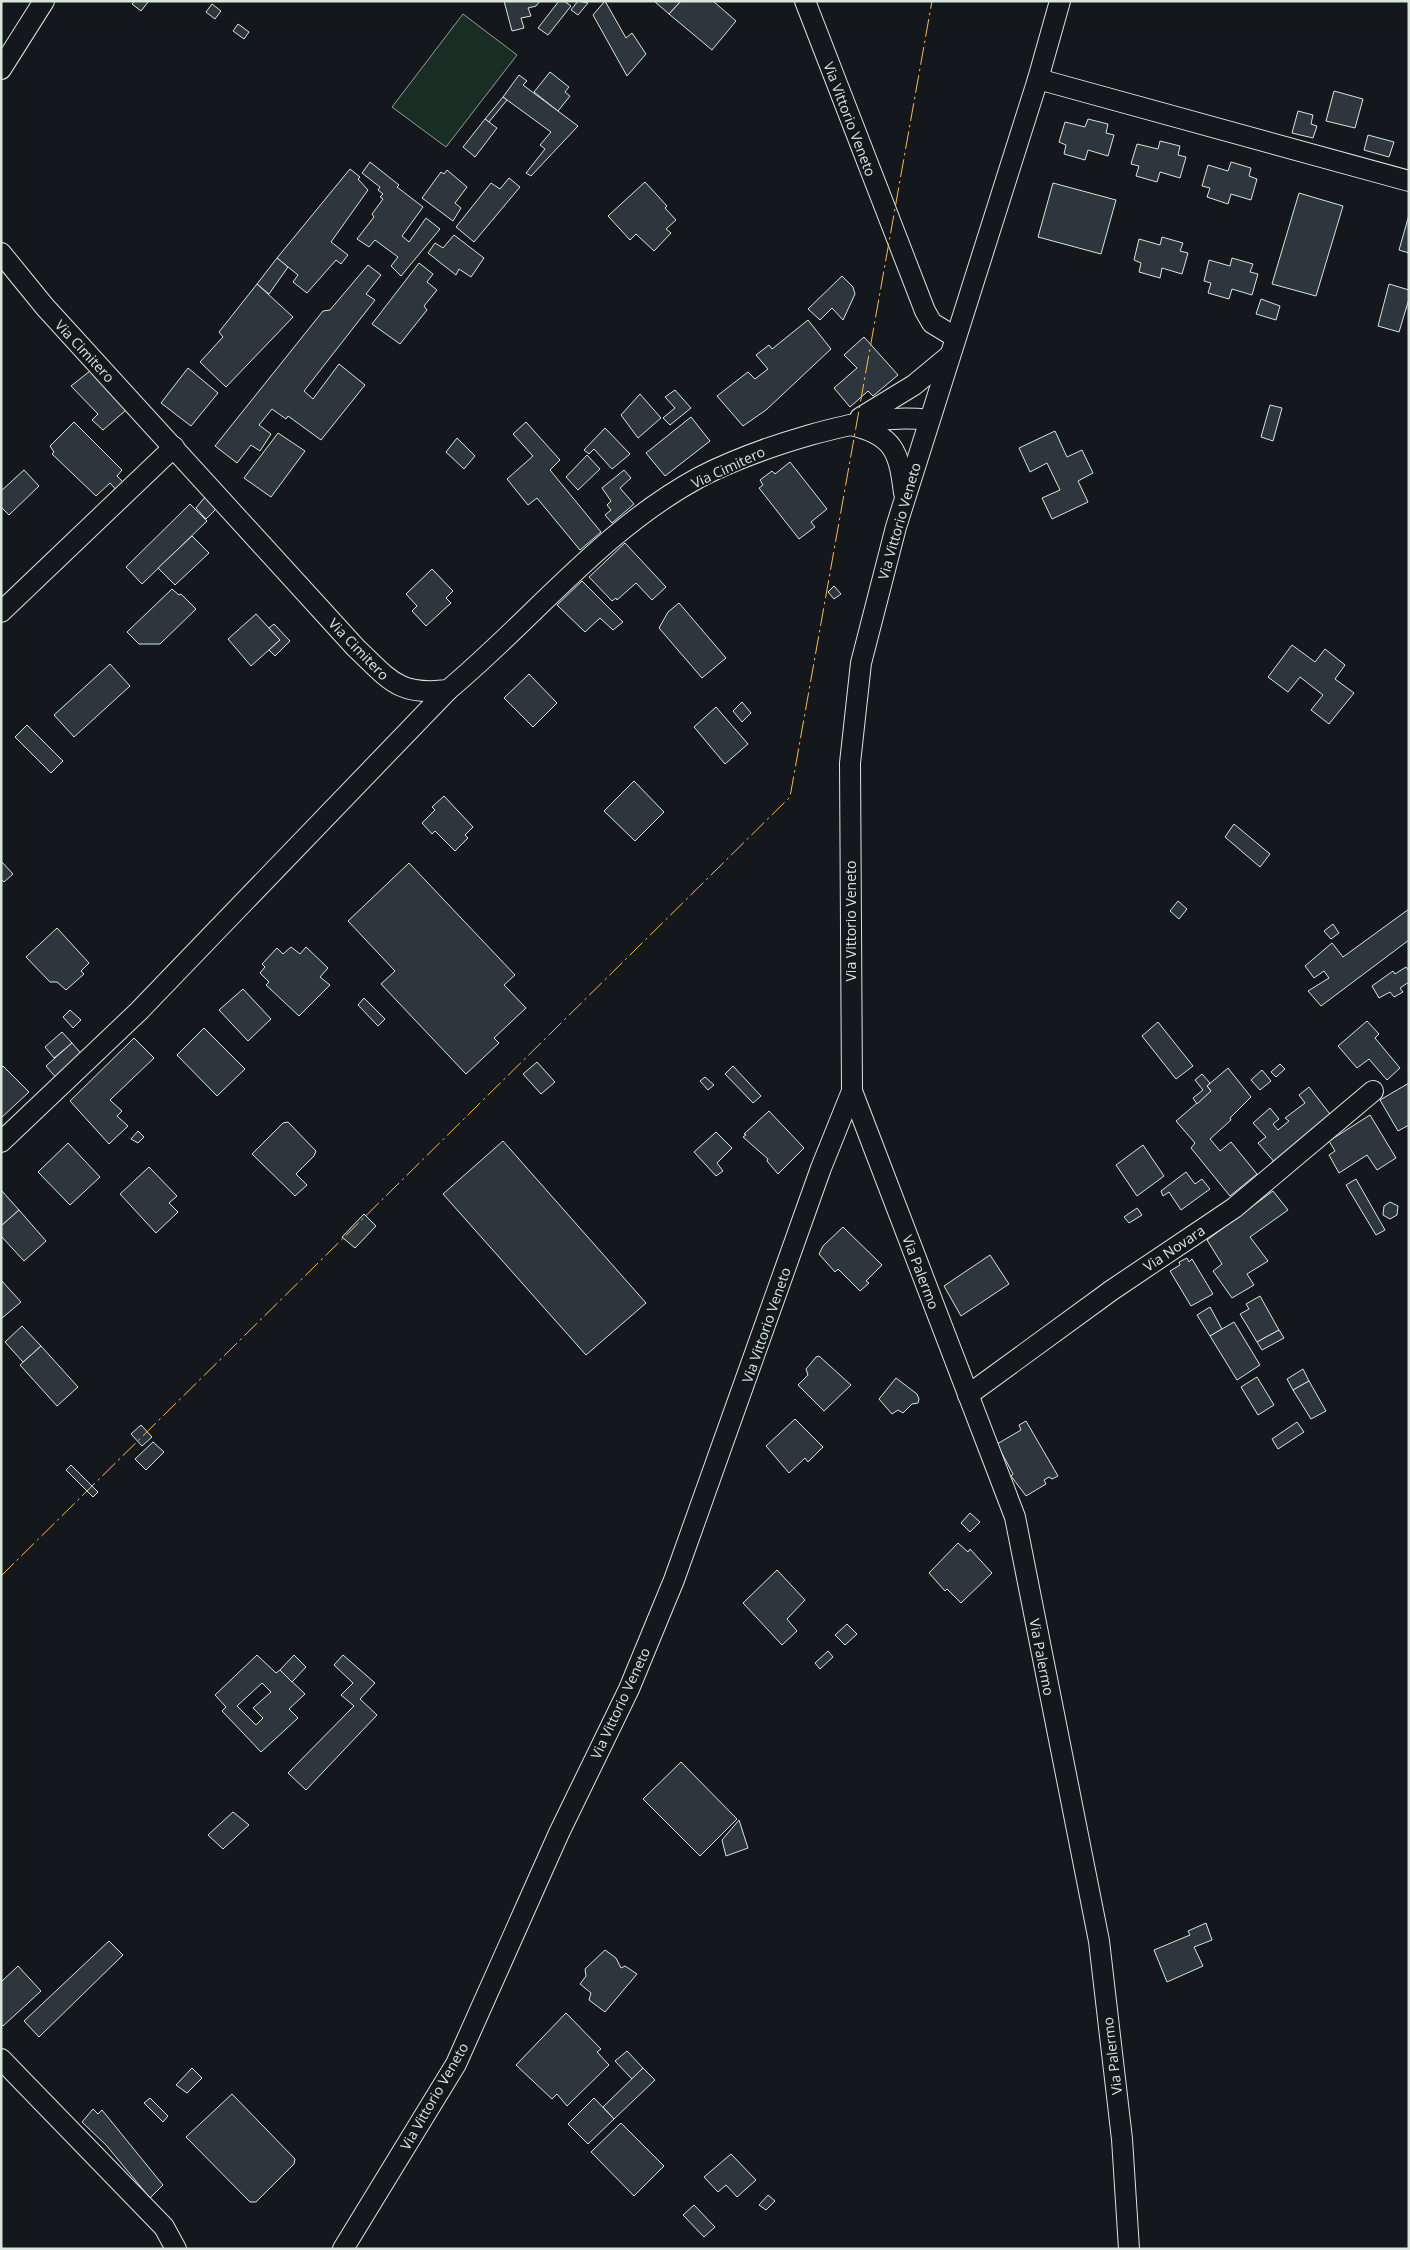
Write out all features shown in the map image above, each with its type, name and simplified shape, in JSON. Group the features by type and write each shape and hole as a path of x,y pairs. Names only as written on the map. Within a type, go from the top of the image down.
{"street":[{"path":"1,70 44,1"},
{"name":"Via Vittorio Veneto","path":"805,1 925,311 932,322 955,336"},
{"name":"Via Vittorio Veneto","path":"343,2249 456,2064 559,1833 629,1689 674,1580 821,1168 852,1091 850,763 861,663 904,499 1038,78 1060,1"},
{"path":"1038,78 1409,181"},
{"name":"Via Cimitero","path":"1,253 44,307 356,648 394,684 424,693 448,690 475,667 574,573 627,527 655,506 700,477 766,448 849,424 883,418 929,420"},
{"name":"Via Cimitero","path":"849,424 914,385 949,356"},
{"path":"849,424 871,429 895,451 900,461 904,499"},
{"path":"1,612 174,447"},
{"path":"1,1142 139,1011 448,690"},
{"name":"Via Palermo","path":"852,1091 1015,1517 1099,1942 1122,2139 1129,2249"},
{"name":"Via Novara","path":"968,1395 1112,1290 1234,1208 1372,1091"},
{"path":"1,2059 164,2228 176,2249"}],"green space":[{"path":"463,14 517,55 446,147 392,107"}],"building":[{"path":"135,1 148,2 141,11 132,4"},
{"path":"504,1 540,1 536,6 528,8 531,16 521,18 524,28 512,31"},
{"path":"559,1 564,1 571,6 548,35 538,28"},
{"path":"578,1 588,3 578,15 571,10"},
{"path":"605,1 626,38 632,33 646,54 627,76 593,15"},
{"path":"654,1 681,1 669,14"},
{"path":"681,1 713,1 736,21 712,50 669,14"},
{"path":"212,4 221,11 215,19 206,12"},
{"path":"238,24 249,32 244,39 233,31"},
{"path":"550,72 569,87 565,92 570,96 558,111 534,92"},
{"path":"519,75 527,81 523,85 578,126 531,176 526,173 545,149 540,145 551,132 503,97"},
{"path":"1334,91 1363,99 1355,128 1326,121"},
{"path":"503,97 507,100 489,122 485,119"},
{"path":"1298,111 1313,115 1311,124 1317,126 1313,138 1292,133"},
{"path":"485,119 497,128 475,157 463,147"},
{"path":"1088,119 1108,124 1106,133 1114,135 1108,156 1088,150 1085,160 1064,154 1066,145 1059,142 1065,122 1085,127"},
{"path":"1368,135 1394,142 1389,157 1364,150"},
{"path":"1160,141 1180,146 1178,155 1186,157 1180,178 1160,172 1157,182 1136,176 1139,166 1131,164 1137,144 1158,149"},
{"path":"370,162 399,185 397,187 423,207 402,236 409,242 426,218 440,229 401,276 391,266 398,257 375,240 369,247 357,239 374,217 372,214 383,199 380,197 383,194 378,190 380,187 362,173"},
{"path":"1231,162 1251,168 1249,176 1257,179 1251,200 1231,194 1228,204 1207,197 1210,188 1202,186 1208,165 1228,171"},
{"path":"350,169 360,177 358,179 368,190 331,242 348,255 341,264 336,260 307,293 293,282 298,275 277,258"},
{"path":"447,170 467,187 455,203 461,208 453,221 422,198 441,172 444,174"},
{"path":"509,178 520,187 474,242 456,227 491,183 500,189"},
{"path":"645,182 667,206 665,208 676,220 666,229 671,233 654,251 636,234 630,240 608,216"},
{"path":"1053,183 1116,200 1101,254 1038,237"},
{"path":"1299,193 1343,206 1316,296 1272,284"},
{"path":"1409,215 1409,253 1399,250"},
{"path":"454,235 484,258 471,277 459,269 456,275 428,253 435,243 443,248"},
{"path":"1162,237 1183,243 1180,251 1188,253 1182,274 1162,268 1160,278 1139,272 1141,263 1134,260 1139,239 1160,245"},
{"path":"277,258 288,267 269,294 257,284"},
{"path":"1232,258 1253,264 1250,272 1258,274 1252,295 1232,289 1229,299 1208,293 1211,283 1204,281 1209,260 1230,266"},
{"path":"419,263 433,274 427,282 437,290 424,306 427,310 400,344 372,324"},
{"path":"368,265 381,275 366,294 375,300 304,391 313,399 339,364 365,385 321,440 288,416 286,419 272,409 259,425 271,434 260,451 251,445 237,463 215,446 323,311 330,310"},
{"path":"842,276 853,287 855,294 843,320 832,308 820,320 808,309"},
{"path":"257,284 293,317 226,387 200,362 223,337 219,332"},
{"path":"1389,284 1409,290 1409,299 1399,332 1378,326"},
{"path":"1261,299 1280,306 1276,320 1256,314"},
{"path":"808,320 831,349 766,410 743,426 717,396 748,372 755,379 768,369 756,355 769,345 772,349"},
{"path":"864,337 898,375 873,396 868,391 850,407 834,388 857,368 844,355"},
{"path":"188,368 218,393 191,426 161,403"},
{"path":"90,371 126,410 103,430 92,420 98,414 71,386"},
{"path":"675,390 691,408 670,425 663,418 675,408 665,397"},
{"path":"640,394 661,418 638,438 621,415"},
{"path":"1270,405 1282,408 1273,441 1261,437"},
{"path":"691,417 710,441 665,476 646,453"},
{"path":"74,422 122,470 117,476 126,485 119,493 110,483 96,496 52,454 54,452 50,446"},
{"path":"526,422 560,460 550,470 601,532 580,550 537,498 528,505 507,479 533,456 513,434"},
{"path":"605,428 630,454 612,469 594,449 589,454 584,450"},
{"path":"1055,431 1067,457 1082,450 1093,473 1078,481 1088,502 1052,519 1042,498 1060,490 1047,463 1030,472 1019,448"},
{"path":"278,433 305,451 271,497 244,478"},
{"path":"457,438 475,456 464,469 446,452"},
{"path":"587,455 600,469 578,490 566,477"},
{"path":"790,462 827,509 811,522 815,527 799,539 759,488 763,485 760,480 772,471 775,474"},
{"path":"24,470 39,486 9,515 1,507 1,491"},
{"path":"624,470 631,478 620,488 634,504 612,523 605,515 611,510 607,505 611,501 602,488"},
{"path":"205,497 216,509 206,519 196,508"},
{"path":"190,504 207,521 142,584 126,567"},
{"path":"192,536 209,553 175,585 158,568"},
{"path":"625,543 666,587 652,600 636,583 617,600 616,598 612,601 589,577"},
{"path":"432,569 453,591 446,598 451,603 426,626 412,611 417,606 406,594"},
{"path":"582,581 623,622 613,630 600,618 585,632 557,605"},
{"path":"834,586 841,594 834,599 828,592"},
{"path":"172,589 179,595 181,594 196,609 160,644 139,644 127,632"},
{"path":"679,603 726,658 702,678 659,628 668,612"},
{"path":"256,614 280,640 251,666 228,639"},
{"path":"274,624 290,641 275,656 269,650 280,640 269,628"},
{"path":"1292,645 1315,662 1325,649 1345,665 1335,679 1354,693 1329,724 1311,710 1323,695 1300,677 1288,692 1268,677"},
{"path":"110,664 130,686 74,737 54,715"},
{"path":"529,674 557,703 533,727 504,698"},
{"path":"742,702 751,713 742,722 733,711"},
{"path":"716,707 748,744 725,764 694,727"},
{"path":"27,725 63,761 51,773 15,737"},
{"path":"634,781 664,812 635,841 604,811"},
{"path":"444,796 473,827 465,835 468,838 455,851 435,831 432,834 422,823 435,810 432,807"},
{"path":"1234,824 1270,854 1260,867 1225,837"},
{"path":"1,861 13,874 4,882 1,879"},
{"path":"409,863 515,975 504,985 526,1008 494,1038 499,1043 466,1074 381,984 395,971 348,921"},
{"path":"1178,901 1187,909 1179,919 1170,911"},
{"path":"1409,909 1409,940 1321,1006 1308,991 1329,978 1324,971 1314,978 1305,966 1332,943 1343,957"},
{"path":"1333,924 1339,933 1331,939 1324,931"},
{"path":"57,928 89,963 81,971 84,974 66,990 57,982 50,982 26,957"},
{"path":"291,947 300,954 306,947 328,968 320,977 330,985 299,1016 266,985 269,982 260,973 265,967 262,964 277,948 283,954"},
{"path":"1406,967 1409,971 1409,982 1400,988 1403,992 1394,997 1390,992 1379,998 1372,986 1393,971 1395,974"},
{"path":"243,989 271,1019 248,1041 219,1010"},
{"path":"364,998 385,1019 378,1026 358,1005"},
{"path":"70,1010 81,1020 73,1028 63,1017"},
{"path":"1367,1021 1379,1034 1375,1038 1400,1068 1387,1080 1369,1059 1357,1068 1338,1046"},
{"path":"1158,1022 1193,1066 1176,1079 1142,1036"},
{"path":"204,1028 245,1069 217,1096 177,1055"},
{"path":"62,1032 72,1043 54,1058 45,1047"},
{"path":"134,1038 154,1058 110,1100 122,1111 117,1116 128,1126 109,1144 70,1101"},
{"path":"72,1043 84,1057 58,1080 46,1066"},
{"path":"537,1062 555,1082 541,1094 523,1074"},
{"path":"1280,1064 1285,1069 1276,1077 1271,1072"},
{"path":"3,1066 29,1092 1,1118 1,1068"},
{"path":"733,1066 761,1096 753,1103 725,1074"},
{"path":"1228,1068 1251,1097 1230,1118 1231,1120 1210,1139 1220,1151 1231,1142 1257,1174 1230,1196 1191,1148 1195,1143 1176,1121 1211,1091 1207,1086"},
{"path":"1262,1070 1271,1081 1260,1090 1251,1080"},
{"path":"1202,1074 1210,1083 1207,1086 1211,1091 1197,1104 1193,1098 1203,1090 1195,1080"},
{"path":"705,1077 714,1085 708,1090 700,1081"},
{"path":"1409,1083 1409,1125 1398,1131 1380,1100"},
{"path":"1309,1087 1333,1118 1276,1164 1258,1143 1266,1137 1253,1123 1270,1108 1279,1119 1273,1124 1278,1130 1289,1121 1285,1118 1305,1103 1299,1095"},
{"path":"769,1111 804,1148 778,1174 767,1161 768,1159 743,1137"},
{"path":"1370,1115 1396,1158 1377,1170 1367,1155 1339,1173 1329,1155 1335,1151 1329,1141"},
{"path":"288,1122 316,1151 314,1156 296,1174 307,1185 295,1196 252,1154 283,1123"},
{"path":"138,1131 144,1137 138,1143 131,1139"},
{"path":"716,1132 732,1148 717,1163 723,1171 716,1176 694,1152"},
{"path":"503,1141 646,1303 586,1355 443,1194"},
{"path":"68,1143 100,1177 70,1205 38,1172"},
{"path":"1143,1145 1164,1176 1137,1196 1116,1165"},
{"path":"149,1167 177,1196 169,1203 178,1212 156,1233 120,1194"},
{"path":"1186,1172 1195,1184 1202,1179 1210,1189 1181,1210 1169,1192 1163,1196 1161,1191"},
{"path":"1356,1179 1385,1230 1376,1235 1346,1185"},
{"path":"1,1190 19,1210 1,1226"},
{"path":"1273,1191 1288,1210 1250,1237 1268,1261 1247,1274 1254,1285 1232,1298 1213,1271 1222,1264 1207,1240"},
{"path":"1390,1202 1398,1206 1397,1215 1390,1219 1383,1215 1384,1206"},
{"path":"1137,1208 1142,1215 1129,1223 1124,1217"},
{"path":"19,1210 46,1241 24,1261 1,1236 1,1226"},
{"path":"364,1214 376,1226 355,1248 342,1237"},
{"path":"843,1227 882,1265 866,1281 869,1283 860,1291 838,1269 835,1272 819,1254 823,1246"},
{"path":"990,1255 1009,1284 961,1316 944,1286"},
{"path":"1187,1258 1189,1262 1192,1259 1213,1294 1191,1306 1170,1271 1180,1265 1179,1262"},
{"path":"1,1280 21,1302 1,1319"},
{"path":"1260,1296 1279,1330 1257,1342 1240,1314 1249,1309 1246,1304"},
{"path":"1210,1307 1222,1329 1210,1336 1197,1315"},
{"path":"1234,1322 1260,1365 1237,1380 1210,1336"},
{"path":"22,1326 41,1346 23,1362 5,1342"},
{"path":"1279,1330 1284,1338 1262,1350 1257,1342"},
{"path":"41,1346 78,1387 57,1406 20,1365"},
{"path":"819,1356 851,1385 824,1411 798,1385 808,1375 806,1369"},
{"path":"1303,1369 1309,1381 1293,1390 1287,1379"},
{"path":"1257,1377 1274,1405 1258,1415 1241,1387"},
{"path":"896,1378 917,1394 919,1399 918,1403 912,1404 903,1413 898,1410 892,1414 879,1399"},
{"path":"1309,1381 1326,1411 1311,1419 1293,1390"},
{"path":"795,1419 823,1447 808,1462 805,1458 789,1473 766,1446"},
{"path":"1026,1421 1058,1476 1052,1479 1049,1477 1044,1480 1046,1484 1026,1496 1011,1476 1013,1474 997,1444 1021,1430 1019,1425"},
{"path":"1297,1422 1304,1432 1278,1449 1272,1439"},
{"path":"141,1425 152,1437 142,1446 131,1434"},
{"path":"153,1442 164,1452 146,1470 135,1459"},
{"path":"71,1465 98,1492 93,1497 66,1470"},
{"path":"970,1513 980,1522 970,1532 961,1523"},
{"path":"958,1543 968,1552 970,1549 992,1573 961,1603 947,1589 945,1591 929,1573"},
{"path":"777,1570 805,1600 787,1619 797,1631 782,1645 743,1603"},
{"path":"847,1624 857,1634 845,1645 835,1635"},
{"path":"828,1651 833,1657 820,1669 815,1663"},
{"path":"257,1655 276,1673 280,1670 305,1694 289,1709 298,1718 261,1752 222,1711 226,1707 215,1695","holes":["262,1683 271,1692 253,1708 263,1718 256,1725 237,1706"]},
{"path":"294,1655 306,1667 292,1682 280,1670"},
{"path":"343,1655 375,1683 360,1699 377,1715 306,1790 288,1773 354,1706 341,1695 353,1683 334,1665"},
{"path":"681,1762 737,1819 700,1856 643,1799"},
{"path":"233,1812 249,1825 223,1849 208,1835"},
{"path":"739,1820 748,1848 726,1856 722,1840"},
{"path":"1206,1923 1212,1940 1194,1947 1203,1966 1167,1982 1154,1950 1190,1935 1188,1931"},
{"path":"109,1941 123,1955 39,2037 24,2021"},
{"path":"605,1950 616,1958 621,1968 625,1966 637,1974 605,2012 589,2000 591,1993 580,1984 586,1976 585,1969"},
{"path":"18,1966 41,1991 3,2026 1,2024 1,1982"},
{"path":"566,2013 601,2049 597,2052 609,2065 567,2106 557,2094 552,2099 516,2065"},
{"path":"627,2051 643,2068 632,2079 615,2061"},
{"path":"192,2068 202,2078 187,2093 176,2085"},
{"path":"643,2068 655,2080 614,2119 603,2107"},
{"path":"232,2094 295,2159 294,2164 256,2202 250,2202 186,2137"},
{"path":"150,2098 168,2116 163,2122 144,2103"},
{"path":"594,2098 614,2119 588,2144 568,2124"},
{"path":"93,2109 98,2114 102,2110 163,2185 150,2198 106,2145 82,2122"},
{"path":"621,2123 664,2166 634,2196 591,2152"},
{"path":"731,2154 756,2180 737,2197 726,2185 718,2192 704,2177"},
{"path":"768,2195 775,2201 766,2210 759,2205"},
{"path":"694,2205 715,2227 704,2237 683,2215"}],"power":[{"path":"1,1576 790,797 932,1"}]}
